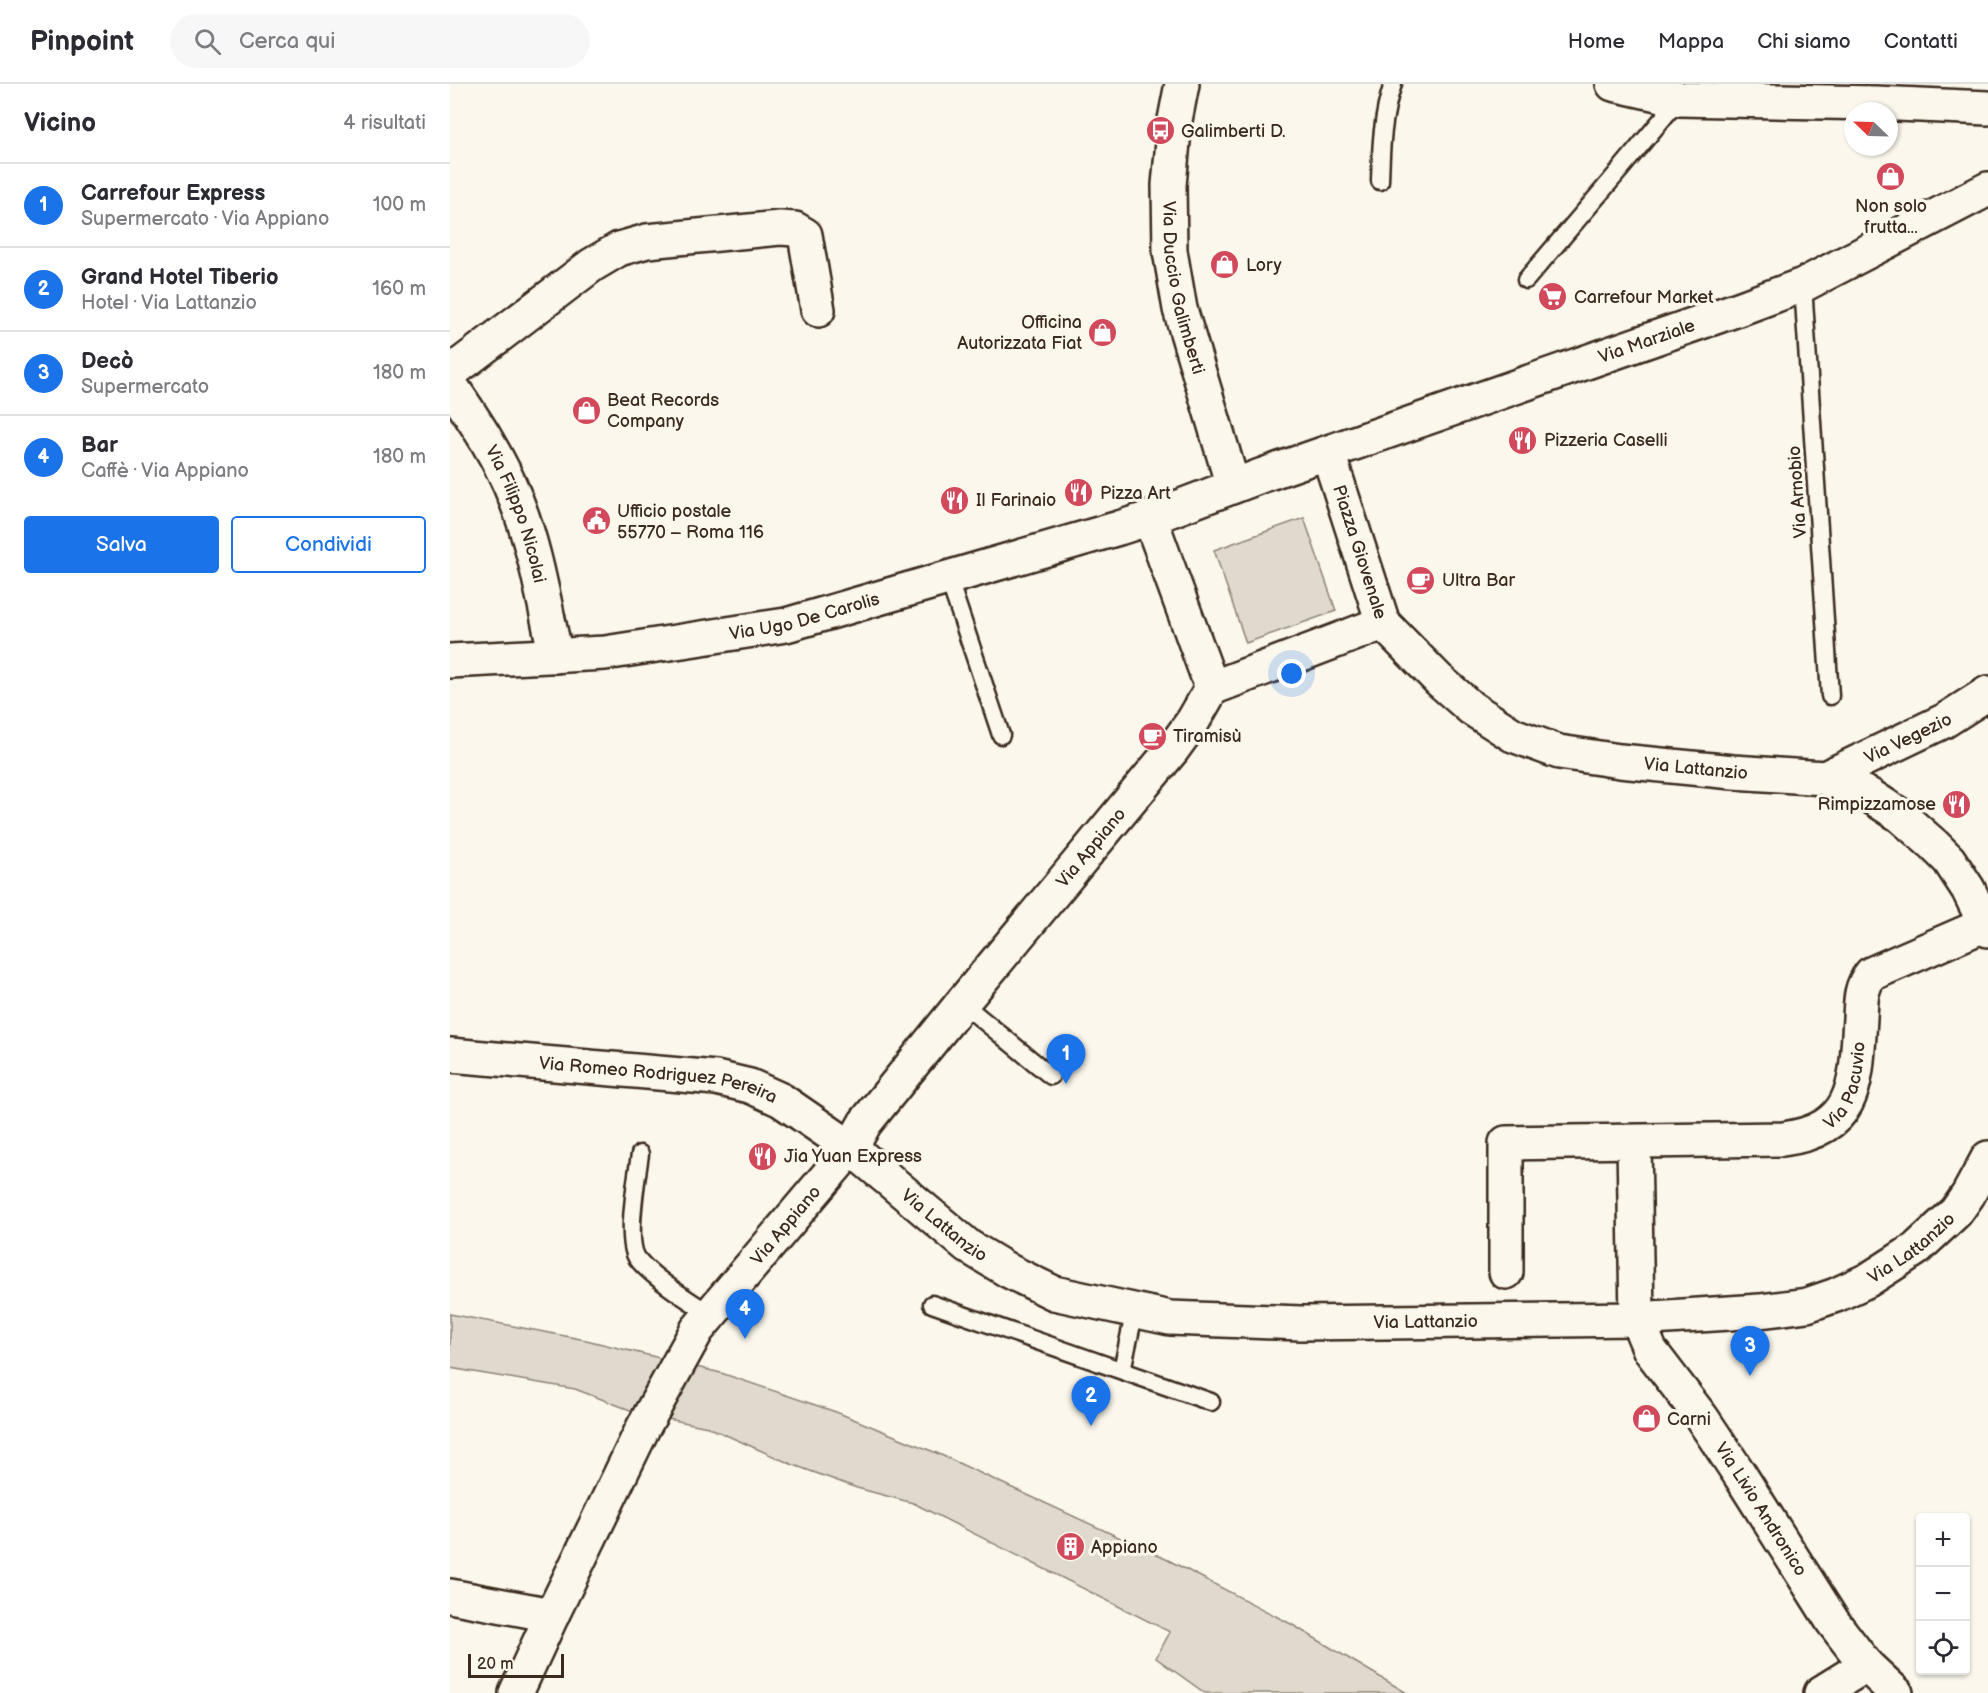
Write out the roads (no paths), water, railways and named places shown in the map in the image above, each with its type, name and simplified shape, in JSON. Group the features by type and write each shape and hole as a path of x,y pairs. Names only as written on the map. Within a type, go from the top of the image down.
{"street":[{"name":"Via Duccio Galimberti","path":"1182,84 1175,120 1169,185 1170,251 1180,309 1233,486"},
{"path":"1613,84 1678,99 1722,91 1988,108"},
{"name":"Via Marziale","path":"1328,453 1803,285 1988,189"},
{"path":"450,373 592,265 619,249 646,241 780,228 795,229 805,235 818,310"},
{"name":"Via Filippo Nicolai","path":"450,384 488,440 516,499 533,552 556,656"},
{"path":"1212,688 1150,518 1328,453"},
{"name":"Piazza Giovenale","path":"1212,688 1383,623 1328,453"},
{"name":"Via Ugo De Carolis","path":"450,661 605,653 786,625 1150,518"},
{"name":"Via Lattanzio","path":"1383,623 1471,708 1514,735 1541,746 1567,753 1620,761 1825,778 1869,795 1918,829 1949,860 1968,889 1987,927"},
{"name":"Via Appiano","path":"516,1693 643,1428 697,1330 851,1148 865,1123 1172,750 1193,721 1212,688"},
{"name":"Via Vegezio","path":"1825,778 1944,721 1988,693"},
{"name":"Via Pacuvio","path":"1506,1272 1506,1143 1783,1139 1808,1133 1832,1121 1844,1108 1852,1092 1857,1074 1862,987 1871,974 1987,927"},
{"name":"Via Romeo Rodriguez Pereira","path":"450,1055 716,1078 750,1086 781,1100 851,1148"},
{"path":"1634,1142 1637,1319"},
{"name":"Via Lattanzio","path":"851,1148 969,1247 1009,1271 1054,1293 1170,1318 1301,1323 1637,1319 1784,1309 1807,1305 1868,1280 1903,1259 1932,1236 1956,1212 1988,1158"},
{"name":"Via Livio Andronico","path":"1637,1319 1650,1350 1702,1418 1833,1622 1866,1665 1896,1693"},
{"path":"450,1596 552,1615"},
{"path":"1821,1693 1866,1665"}],"lane":[{"path":"1380,181 1381,132 1393,84"},
{"path":"1526,280 1678,99"},
{"name":"Via Arnobio","path":"1803,285 1830,696"},
{"path":"948,577 1001,735"},
{"path":"962,1003 1051,1076"},
{"path":"640,1154 631,1238 636,1257 676,1291 710,1314"},
{"path":"932,1304 1211,1402"},
{"path":"1122,1370 1135,1310"}],"place":[{"name":"Galimberti D.","path":"1160,131"},
{"name":"Non solo frutta...","path":"1891,177"},
{"name":"Lory","path":"1225,265"},
{"name":"Carrefour Market","path":"1553,297"},
{"name":"Officina Autorizzata Fiat","path":"1103,332"},
{"name":"Beat Records Company","path":"586,410"},
{"name":"Pizzeria Caselli","path":"1523,440"},
{"name":"Pizza Art","path":"1079,493"},
{"name":"Il Farinaio","path":"955,500"},
{"name":"Ufficio postale 55770 – Roma 116","path":"596,521"},
{"name":"Ultra Bar","path":"1421,580"},
{"name":"Tiramisù","path":"1152,736"},
{"name":"Rimpizzamose","path":"1957,804"},
{"name":"Carrefour Express","path":"1066,1084"},
{"name":"Jia Yuan Express","path":"763,1156"},
{"name":"Bar","path":"745,1339"},
{"name":"Decò","path":"1750,1376"},
{"name":"Carni","path":"1646,1419"},
{"name":"Grand Hotel Tiberio","path":"1091,1426"},
{"name":"Appiano","path":"1070,1547"}]}
